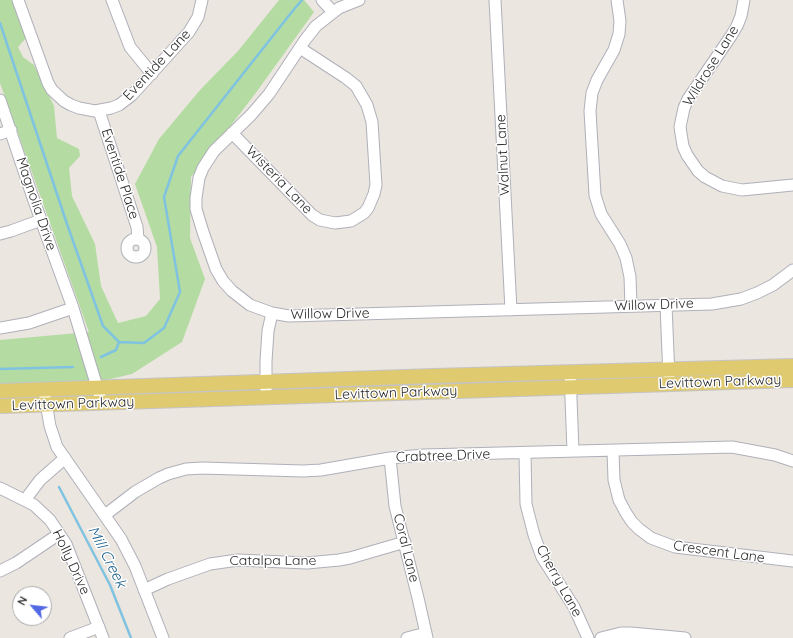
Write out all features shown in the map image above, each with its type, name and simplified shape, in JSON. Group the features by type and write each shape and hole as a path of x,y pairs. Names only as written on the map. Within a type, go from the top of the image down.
{"main road":[{"name":"Levittown Parkway","path":"0,391 793,366"},
{"name":"Levittown Parkway","path":"0,406 793,380"}],"street":[{"name":"Eventide Lane","path":"18,0 48,83 52,90 71,105 87,110 111,108 126,101 189,32 198,17 202,0"},
{"path":"112,0 130,47 152,74"},
{"path":"322,0 333,12"},
{"name":"Willow Drive","path":"359,0 333,12 316,26 269,94 214,151 203,168 196,188 196,209 216,269 223,281 242,300 262,311 289,316 712,304 741,299 758,293 773,285 793,270"},
{"name":"Walnut Lane","path":"495,0 511,310"},
{"path":"617,0 620,21 619,34 614,50 592,92 590,102 590,118 595,195 601,214 620,244 626,258 630,277 631,306"},
{"name":"Wildrose Lane","path":"744,0 741,16 737,26 688,99 684,108 680,127 683,146 687,155 698,171 722,186 742,190 793,184"},
{"name":"Wisteria Lane","path":"232,133 312,216 320,220 335,223 351,221 364,213 368,208 376,185 372,122 368,105 356,86 300,48"},
{"name":"Magnolia Drive","path":"0,100 5,132 41,220 73,308 102,403"},
{"name":"Eventide Place","path":"99,110 137,226 138,239"},
{"path":"0,234 41,220"},
{"path":"666,305 669,384"},
{"path":"0,328 29,323 73,308"},
{"path":"266,397 268,331 272,313"},
{"path":"570,372 573,451"},
{"path":"44,390 53,436 58,447 105,515 130,555 163,638"},
{"name":"Crabtree Drive","path":"105,515 135,492 159,478 186,469 202,468 303,472 390,458 424,455 740,448 775,455 793,461"},
{"name":"Crescent Lane","path":"613,451 614,480 619,500 632,522 651,538 675,547 793,561"},
{"name":"Cherry Lane","path":"525,452 526,504 534,535 542,557 574,607 588,638"},
{"path":"26,500 40,480 65,458"},
{"name":"Coral Lane","path":"390,458 396,506 426,636"},
{"name":"Holly Drive","path":"0,488 26,500 43,513 66,544 103,638"},
{"path":"0,571 16,563 59,534"},
{"name":"Catalpa Lane","path":"144,590 168,579 210,564 238,560 307,562 339,560 405,542"},
{"path":"70,638 99,627"},
{"path":"601,638 621,633 632,633 686,638"},
{"path":"407,638 426,636"}],"green space":[{"path":"0,0 13,0 26,38 18,47 23,57 34,65 54,106 57,138 79,149 80,156 69,168 72,196 95,244 101,286 118,323 146,316 160,299 157,247 135,184 159,139 200,90 238,51 279,0 304,0 314,12 255,94 191,177 190,238 205,279 182,342 132,374 102,381 0,386 0,340 89,332 0,83"}],"waterway":[{"path":"0,23 67,224 103,326 119,342 144,343 164,328 180,292 164,197 178,156 302,0"},
{"path":"101,357 116,350 119,342"},
{"path":"0,369 73,367"},
{"name":"Mill Creek","path":"59,487 110,585 131,638"}]}
